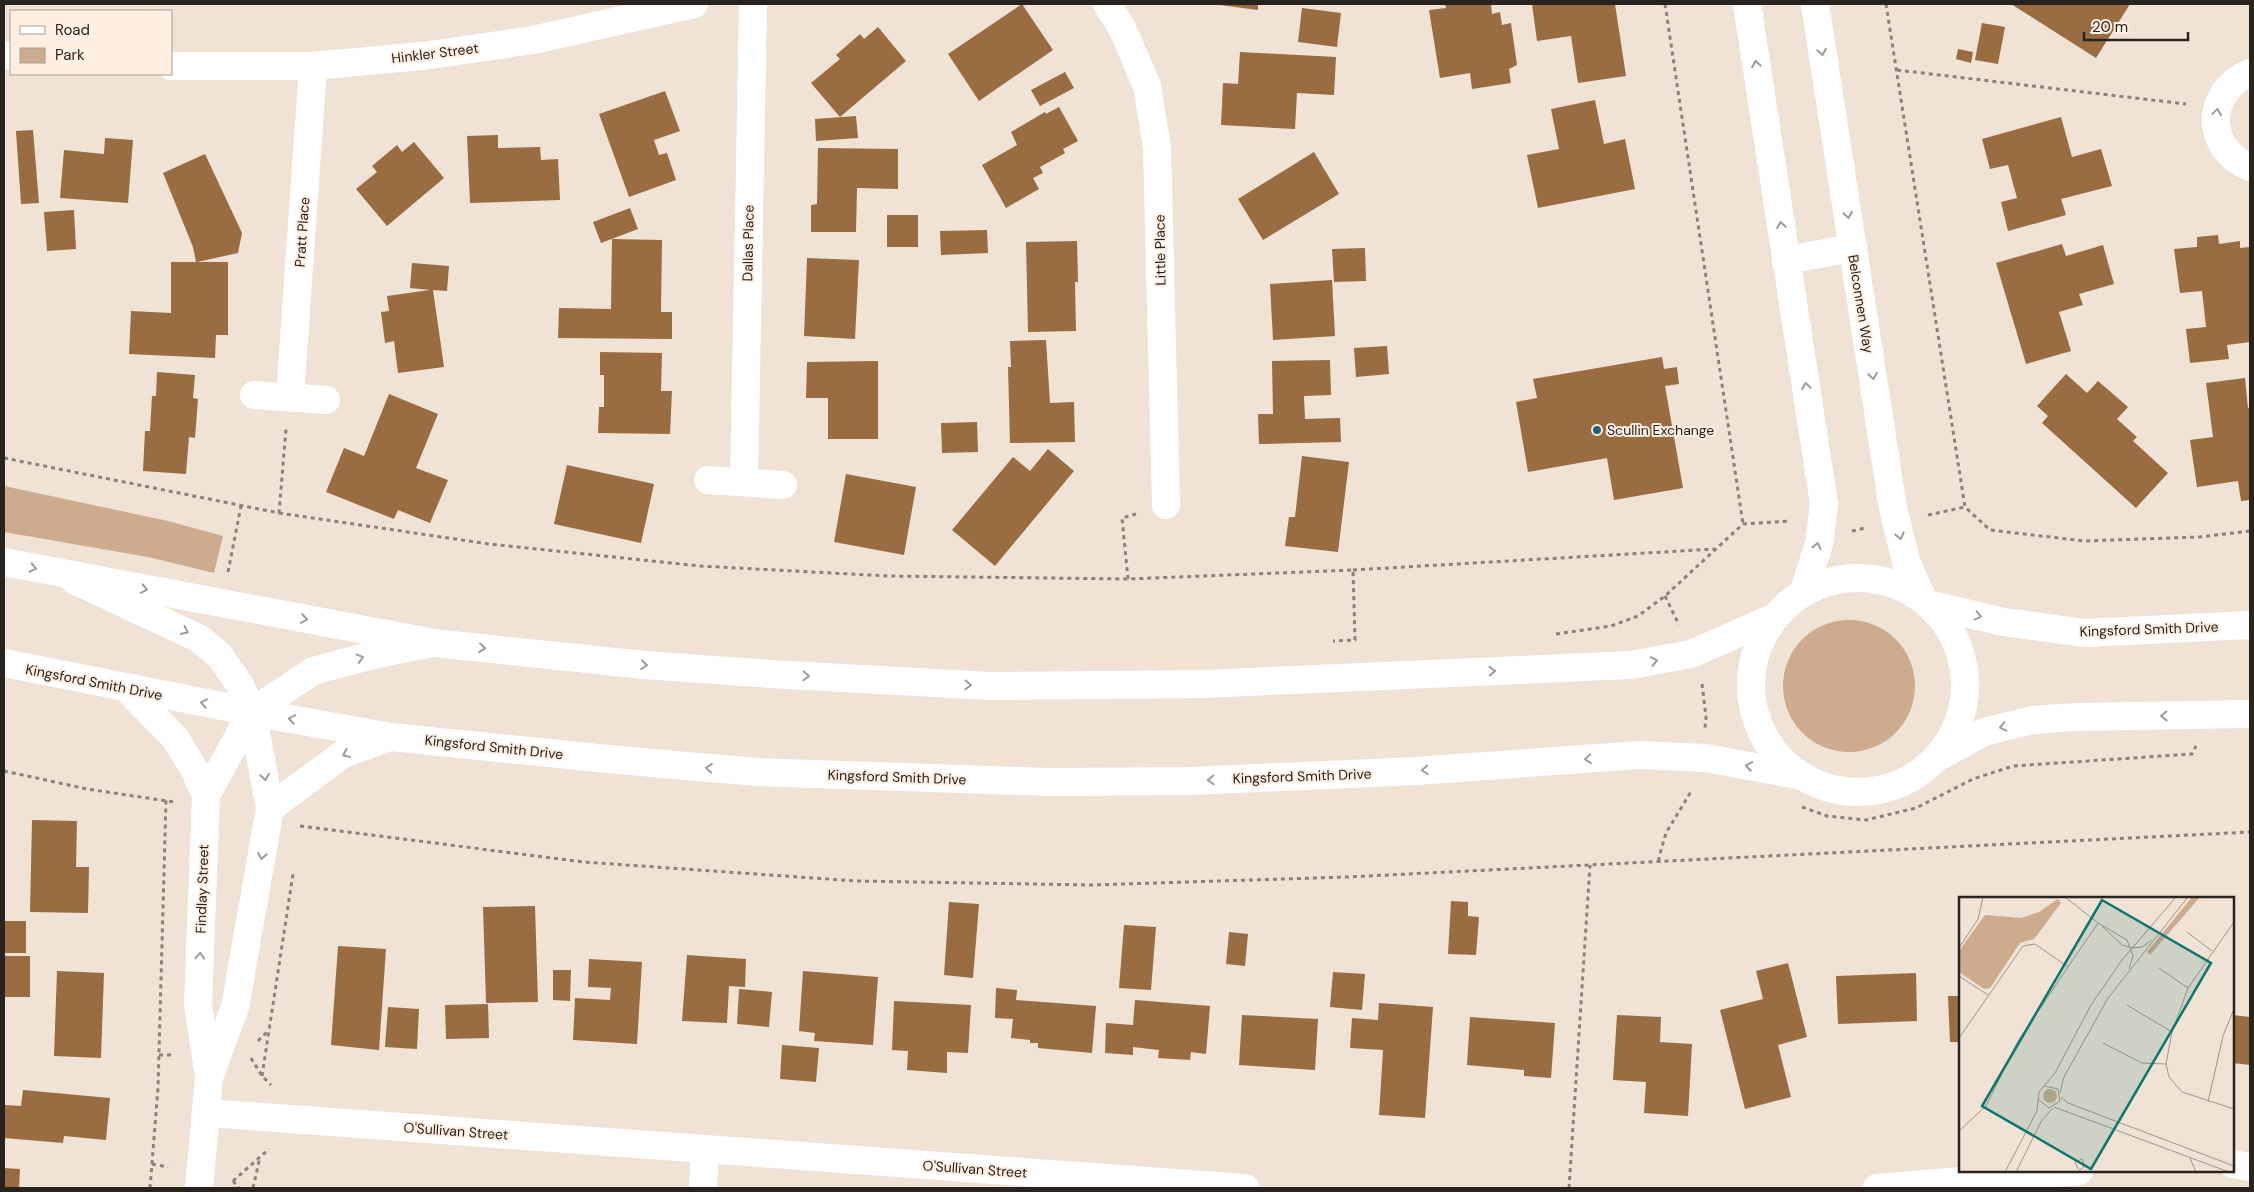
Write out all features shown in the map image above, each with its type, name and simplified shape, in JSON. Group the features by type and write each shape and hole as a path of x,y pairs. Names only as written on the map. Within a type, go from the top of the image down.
{"main road":[{"name":"Hinkler Street","path":"172,66 313,66 423,56 533,40 694,4"},
{"name":"Dallas Place","path":"744,482 753,4"},
{"name":"Little Place","path":"1107,4 1123,30 1147,86 1157,147 1166,505"},
{"path":"1747,4 1824,504 1819,544 1803,593"},
{"name":"Belconnen Way","path":"1815,4 1896,522 1906,561 1927,603"},
{"name":"Pratt Place","path":"290,397 313,66"},
{"path":"2250,73 2231,84 2224,92 2218,107 2216,126 2224,148 2232,156 2250,167"},
{"path":"1786,260 1853,248"},
{"path":"254,395 326,400"},
{"path":"708,480 783,485"},
{"path":"4,562 434,643 644,665 990,686 1204,684 1631,665 1691,654 1775,617"},
{"name":"Findlay Street","path":"61,574 198,638 219,656 240,685 252,712 270,808 235,1007 209,1077"},
{"path":"1939,757 1959,725 1965,698 1965,670 1954,635 1927,603 1906,589 1886,581 1865,578 1830,582 1803,593 1775,617 1763,635 1755,655 1751,676 1751,697 1756,718 1764,737 1776,755 1797,775 1827,789 1847,792 1868,792 1888,789 1907,781 1925,770 1939,757 1984,732 2032,720 2250,714"},
{"name":"Kingsford Smith Drive","path":"1927,603 2004,622 2085,633 2250,625"},
{"name":"Findlay Street","path":"199,1188 209,1077 198,1004 206,795 252,712 313,671 373,654 434,643"},
{"name":"Kingsford Smith Drive","path":"4,663 126,688 391,737 757,772 1050,782 1190,781 1416,771 1640,755 1706,758 1797,775"},
{"path":"126,688 175,738 194,769 206,795"},
{"path":"270,808 343,754 391,737"},
{"name":"O'Sullivan Street","path":"207,1112 1245,1188"},
{"path":"703,1188 705,1149"},
{"path":"2234,1164 2250,1167"},
{"path":"1877,1188 2067,1172"}],"path":[{"path":"1665,4 1743,524"},
{"path":"1886,4 1965,508 1990,530 2084,541 2199,537 2250,531"},
{"path":"1897,70 2218,107"},
{"path":"279,513 290,397"},
{"path":"4,458 279,513 489,544 700,566 888,576 1128,579 1353,570 1715,549"},
{"path":"1128,579 1122,518 1166,505"},
{"path":"222,604 241,506"},
{"path":"1896,522 1965,508"},
{"path":"1552,634 1611,626 1638,616 1665,596 1743,524 1790,522"},
{"path":"1333,641 1356,640 1353,570"},
{"path":"1665,596 1680,627"},
{"path":"1701,679 1706,717"},
{"path":"4,771 87,789 166,800 158,1088 150,1188"},
{"path":"1659,861 1666,833 1696,784"},
{"path":"299,836 301,826 584,862 856,881 1092,885 1348,877 2095,842 2250,832"},
{"path":"247,1051 262,1076 295,865"},
{"path":"1569,1188 1590,865"},
{"path":"239,1188 233,1181 261,1156 253,1188"}],"green space":[{"path":"4,486 168,521 223,536 214,573 148,557 4,532"},
{"path":"1849,620 1862,621 1874,625 1896,639 1910,661 1914,673 1914,699 1910,711 1896,733 1874,747 1862,751 1849,752 1836,751 1824,747 1802,733 1788,711 1784,699 1783,686 1784,673 1788,661 1802,639 1824,625 1836,621"}],"building":[{"path":"1022,4 1053,50 979,101 948,54"},
{"path":"1212,4 1258,4 1258,10"},
{"path":"1445,4 1491,4 1492,14 1500,12 1502,25 1511,23 1517,65 1509,69 1511,83 1472,89 1470,73 1440,78 1429,10 1446,8"},
{"path":"1532,4 1615,4 1626,76 1578,83 1571,36 1537,41"},
{"path":"2011,4 2130,4 2096,58"},
{"path":"1302,8 1341,13 1337,47 1298,42"},
{"path":"1982,23 2005,27 1998,64 1975,60"},
{"path":"878,27 906,61 840,117 811,83 840,59 836,55 860,34 864,39"},
{"path":"1958,49 1973,52 1971,63 1956,59"},
{"path":"1240,52 1336,57 1334,95 1297,93 1295,129 1221,125 1223,83 1238,84"},
{"path":"1065,72 1074,88 1040,106 1031,90"},
{"path":"665,91 680,131 654,140 659,155 667,153 676,180 629,197 599,114"},
{"path":"1595,100 1604,144 1625,139 1635,189 1538,208 1527,155 1559,149 1551,109"},
{"path":"1059,107 1078,141 1063,149 1065,153 1040,167 1043,173 1033,178 1039,189 1006,208 982,165 1017,145 1011,132 1045,112 1046,114"},
{"path":"856,116 858,138 816,141 815,119"},
{"path":"2061,117 2072,157 2101,149 2112,186 2061,199 2066,215 2008,231 2001,202 2017,198 2008,165 1990,169 1982,139"},
{"path":"33,130 39,203 21,204 16,131"},
{"path":"498,135 498,148 540,147 541,160 558,159 560,200 470,203 467,136"},
{"path":"105,138 133,140 128,203 60,198 64,150 104,154"},
{"path":"414,142 444,178 387,226 356,189 377,172 372,166 397,145 402,152"},
{"path":"818,148 898,149 898,189 857,188 856,232 811,232 811,205 817,204"},
{"path":"1314,152 1339,194 1263,240 1238,199"},
{"path":"205,154 242,233 238,253 197,262 228,262 228,335 216,335 215,358 129,354 131,311 171,313 171,262 196,262 193,247 163,173"},
{"path":"630,208 638,229 601,243 593,222"},
{"path":"74,210 76,249 47,251 44,212"},
{"path":"887,215 918,215 918,247 887,247"},
{"path":"987,230 988,253 941,255 940,231"},
{"path":"2218,235 2219,244 2240,241 2240,248 2250,247 2250,342 2227,345 2229,359 2190,363 2186,329 2206,327 2202,291 2180,293 2174,249 2197,247 2197,237"},
{"path":"612,239 662,240 661,312 672,312 672,339 558,338 559,308 611,309"},
{"path":"1077,241 1078,282 1075,282 1076,331 1028,332 1026,242"},
{"path":"2062,244 2066,256 2103,245 2114,284 2079,294 2083,305 2059,312 2071,351 2026,364 1996,263"},
{"path":"1365,248 1366,281 1334,282 1332,249"},
{"path":"807,258 859,260 855,339 804,336"},
{"path":"412,263 449,266 447,291 433,290 444,367 398,373 394,341 385,343 381,312 389,311 387,296 430,290 410,288"},
{"path":"1332,280 1335,336 1273,340 1270,284"},
{"path":"1046,340 1050,403 1074,402 1075,442 1010,443 1008,367 1011,367 1010,341"},
{"path":"1387,346 1389,374 1356,377 1354,348"},
{"path":"600,352 662,353 661,391 672,391 670,434 598,433 599,407 604,407 604,375 600,375"},
{"name":"Scullin Exchange","path":"1662,357 1664,369 1677,367 1679,384 1665,386 1683,488 1614,500 1607,458 1528,472 1516,402 1537,398 1533,379"},
{"path":"1330,360 1331,395 1304,396 1305,419 1340,418 1341,442 1259,444 1258,414 1273,414 1272,361"},
{"path":"878,361 878,439 828,439 828,398 806,398 807,362"},
{"path":"157,372 195,375 193,398 198,399 195,438 189,437 186,474 143,471 145,431 150,431 152,396 156,396"},
{"path":"2066,374 2087,393 2098,381 2128,407 2117,419 2137,437 2133,441 2168,473 2136,508 2042,423 2048,416 2037,406"},
{"path":"2245,378 2248,408 2250,407 2250,500 2241,501 2238,481 2197,487 2190,440 2213,437 2206,383"},
{"path":"389,394 438,414 416,468 448,480 430,523 398,510 394,519 326,492 344,448 364,456"},
{"path":"977,422 978,452 942,453 941,423"},
{"path":"1048,449 1074,471 995,566 952,530 1013,457 1030,471"},
{"path":"1302,456 1349,462 1338,552 1285,546 1289,517 1295,517"},
{"path":"567,465 654,484 641,543 554,524"},
{"path":"846,474 916,487 904,555 834,542"},
{"path":"32,820 77,821 76,867 89,867 88,913 30,912"},
{"path":"1451,901 1468,902 1468,916 1479,917 1476,955 1448,954"},
{"path":"949,902 979,904 973,978 944,975"},
{"path":"535,906 538,1002 486,1003 483,907"},
{"path":"4,921 26,921 26,953 4,953"},
{"path":"1124,925 1156,927 1151,990 1119,988"},
{"path":"1229,932 1248,934 1245,966 1226,964"},
{"path":"338,946 386,949 379,1050 331,1045"},
{"path":"687,955 746,959 745,987 729,986 727,1023 682,1021"},
{"path":"4,956 30,956 30,997 4,997"},
{"path":"589,959 642,962 637,1044 573,1040 575,998 610,1000 611,988 588,987"},
{"path":"1788,963 1807,1037 1778,1045 1791,1097 1745,1109 1720,1010 1763,999 1756,971"},
{"path":"553,970 571,970 570,1001 553,1000"},
{"path":"57,971 104,973 101,1058 54,1056"},
{"path":"803,971 878,977 873,1045 814,1041 815,1033 799,1031"},
{"path":"1333,972 1365,974 1362,1010 1330,1007"},
{"path":"1916,973 1917,1021 1838,1024 1836,976"},
{"path":"996,988 1017,990 1016,1000 1096,1006 1092,1053 1038,1048 1038,1043 1030,1043 1030,1040 1011,1038 1013,1019 995,1018"},
{"path":"739,989 772,992 769,1027 737,1024"},
{"path":"1948,996 1959,996 1959,1042 1950,1042"},
{"path":"1135,1000 1210,1006 1206,1054 1191,1052 1190,1060 1158,1058 1159,1050 1133,1047 1133,1055 1105,1053 1106,1023 1133,1025"},
{"path":"894,1001 971,1005 968,1053 947,1052 947,1073 907,1070 908,1051 892,1050"},
{"path":"1379,1003 1433,1007 1425,1118 1379,1115 1383,1050 1350,1048 1352,1018 1378,1020"},
{"path":"488,1004 489,1038 446,1039 445,1005"},
{"path":"388,1007 419,1009 417,1049 385,1047"},
{"path":"1242,1015 1318,1019 1315,1070 1239,1065"},
{"path":"1617,1015 1661,1017 1660,1042 1692,1044 1688,1116 1644,1113 1646,1082 1613,1080"},
{"path":"2234,1015 2250,1017 2250,1065 2234,1063"},
{"path":"1470,1017 1555,1023 1551,1078 1524,1076 1524,1070 1467,1065"},
{"path":"782,1045 819,1048 816,1082 780,1079"},
{"path":"23,1090 110,1098 106,1140 64,1136 63,1143 4,1138 4,1105 21,1106"},
{"path":"4,1168 20,1169 19,1188 4,1188"}],"place":[{"name":"Scullin Exchange","path":"1597,430"}]}
